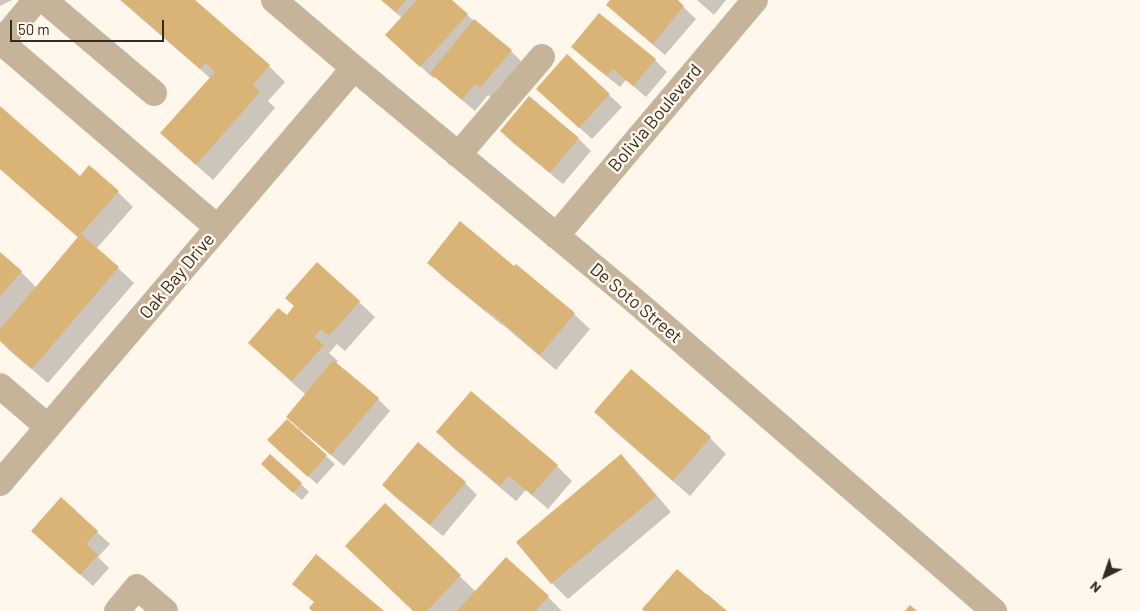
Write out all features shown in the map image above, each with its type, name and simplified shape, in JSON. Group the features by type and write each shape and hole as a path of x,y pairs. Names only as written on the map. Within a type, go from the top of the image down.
{"street":[{"path":"36,0 1,42 218,228"},
{"path":"44,0 154,93"},
{"name":"De Soto Street","path":"274,0 641,306 994,611"},
{"name":"Bolivia Boulevard","path":"556,236 755,0"},
{"path":"458,155 542,57"},
{"name":"Oak Bay Drive","path":"0,483 354,68"},
{"path":"0,386 48,427"},
{"path":"117,611 136,587 164,611"}],"building":[{"path":"121,0 195,0 270,65 253,85 260,92 196,165 160,133 215,72 205,63 200,69"},
{"path":"381,0 406,0 396,12"},
{"path":"417,0 452,0 468,14 420,67 385,35"},
{"path":"610,0 678,0 684,6 653,44 606,5"},
{"path":"599,13 656,59 633,86 613,69 607,76 571,47"},
{"path":"474,19 512,50 480,88 475,84 462,100 430,73"},
{"path":"567,54 610,94 579,128 536,89"},
{"path":"529,96 579,138 550,173 500,131"},
{"path":"0,106 80,176 89,165 119,191 81,234 119,267 32,369 0,341 0,329 78,237 0,169"},
{"path":"460,221 575,313 540,355 427,263"},
{"path":"0,252 22,271 0,296"},
{"path":"317,262 360,301 329,336 321,329 314,337 324,345 292,381 248,343 278,308 287,315 294,306 285,298"},
{"path":"333,360 379,398 331,455 286,417"},
{"path":"631,369 711,437 673,481 594,412"},
{"path":"471,391 558,465 532,495 509,476 500,486 436,432"},
{"path":"287,419 327,455 308,477 267,440"},
{"path":"418,442 466,482 430,525 382,485"},
{"path":"270,454 302,483 293,493 261,464"},
{"path":"621,454 656,496 551,584 516,542"},
{"path":"61,497 98,531 86,544 98,555 80,575 31,531"},
{"path":"385,503 461,575 427,611 413,611 345,546"},
{"path":"316,554 384,611 312,611 309,608 314,602 292,584"},
{"path":"506,557 549,596 535,611 457,611"},
{"path":"677,569 727,611 644,611 642,609"},
{"path":"910,605 917,611 905,611"}]}
